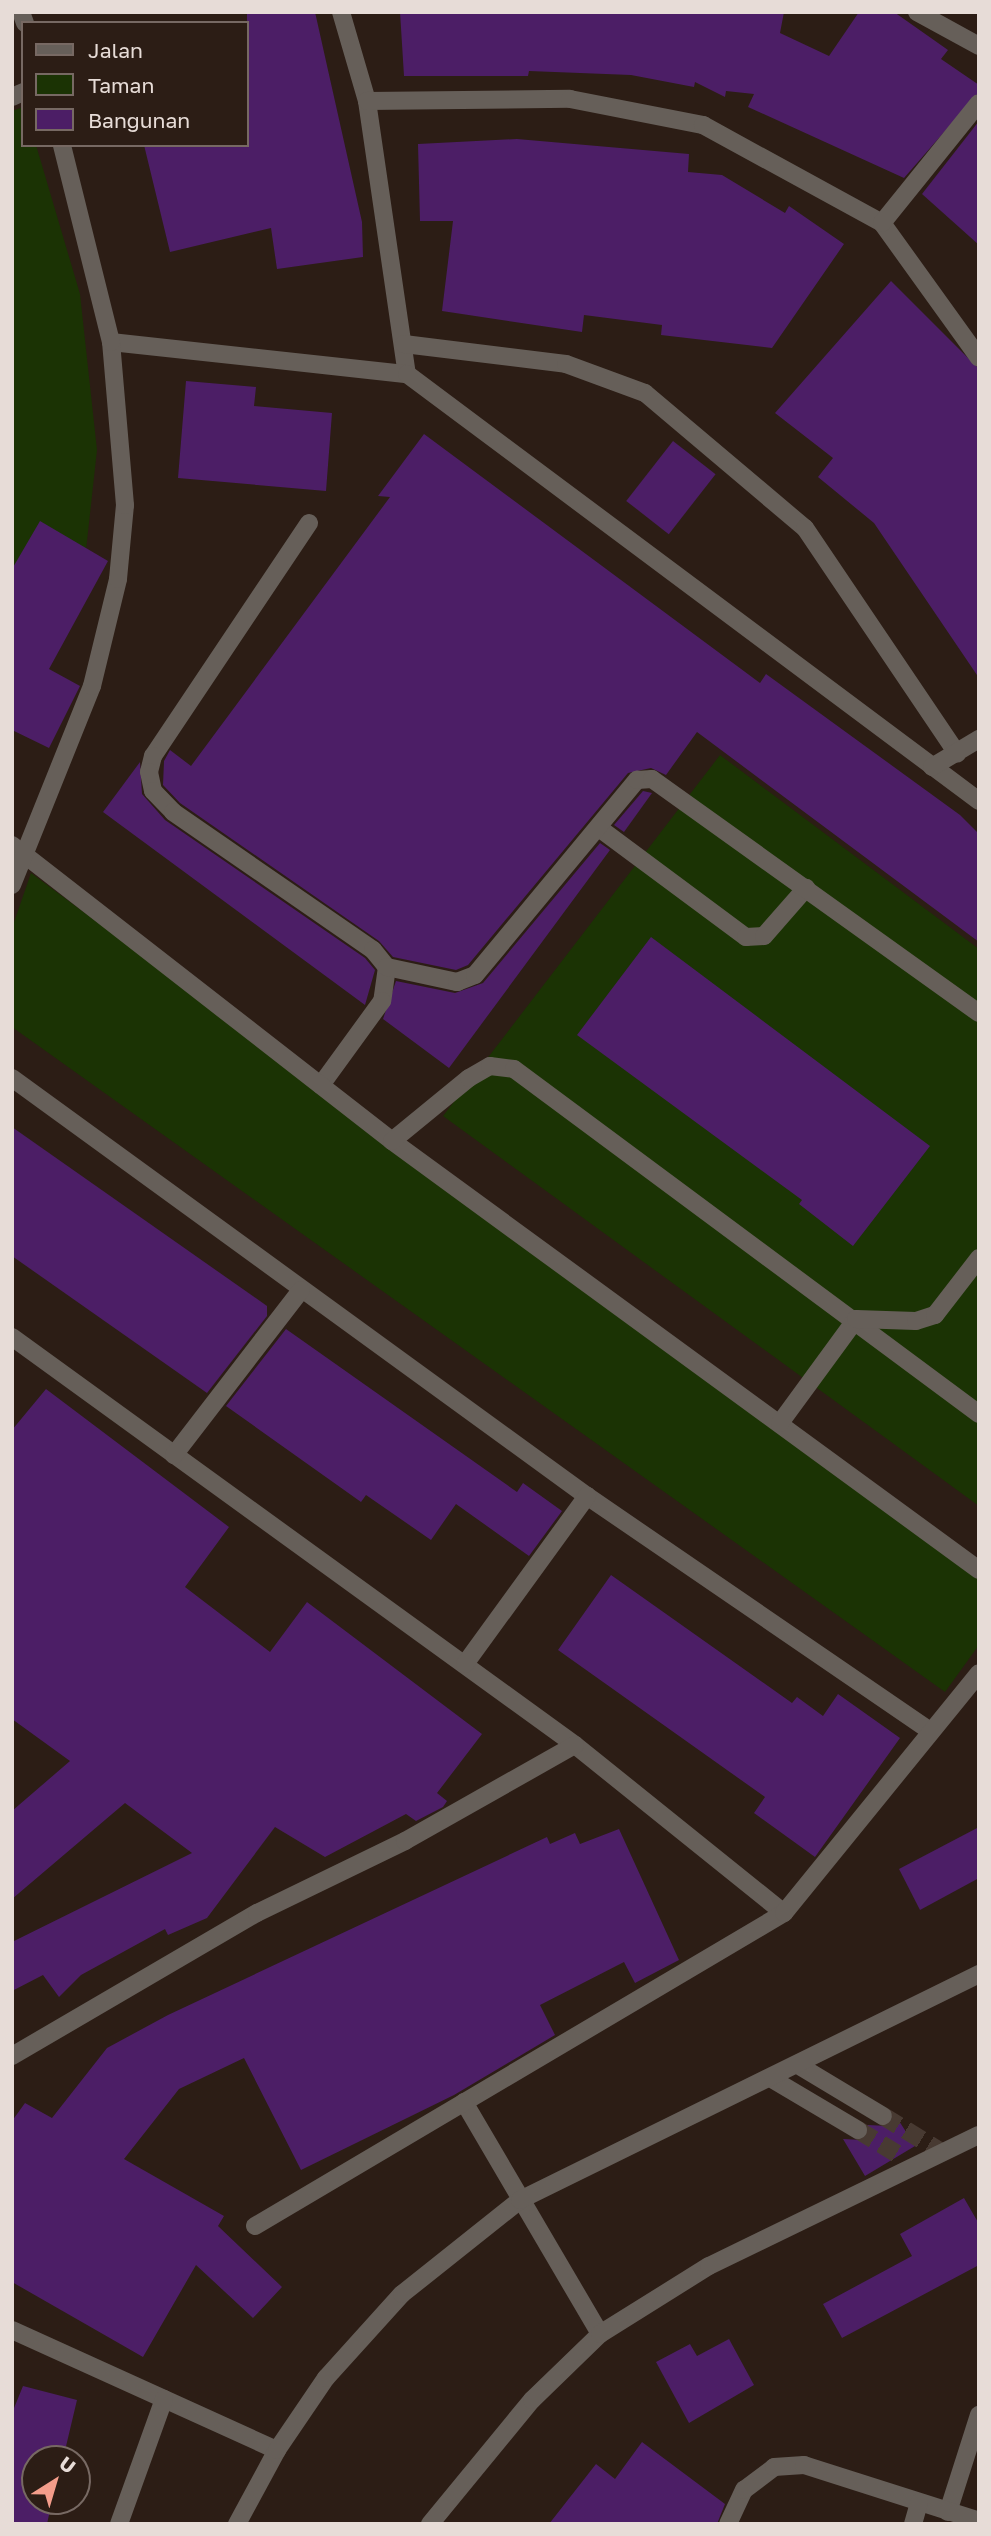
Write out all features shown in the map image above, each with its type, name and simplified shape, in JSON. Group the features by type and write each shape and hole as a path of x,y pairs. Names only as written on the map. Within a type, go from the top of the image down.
{"street":[{"path":"341,12 367,101 407,374"},
{"path":"917,12 979,47"},
{"path":"367,101 570,99 703,125 882,223 979,358"},
{"path":"882,223 979,103"},
{"path":"12,885 19,849 92,685 118,579 125,505 111,342 62,147"},
{"path":"111,342 407,374 979,801"},
{"path":"404,344 566,364 645,393 805,528 957,752"},
{"path":"309,523 153,756 149,772 153,791 173,812 373,950 387,967 457,982 475,975 637,780 652,779 979,1013"},
{"path":"932,767 979,739"},
{"path":"598,828 746,937 764,936 806,888"},
{"path":"19,849 391,1141 979,1570"},
{"path":"321,1085 382,1000 387,967"},
{"path":"391,1141 469,1078 490,1066 514,1069 856,1319 979,1415"},
{"path":"12,1078 587,1496 929,1730"},
{"path":"856,1319 916,1321 935,1315 979,1258"},
{"path":"174,1455 301,1290"},
{"path":"780,1423 856,1319"},
{"path":"12,1337 575,1745 784,1913"},
{"path":"465,1664 587,1496"},
{"path":"255,2226 784,1913 929,1730 979,1673"},
{"path":"12,2056 257,1913 405,1841 575,1745"},
{"path":"237,2524 277,2450 326,2378 402,2294 520,2200 772,2079 979,1974"},
{"path":"798,2065 883,2116"},
{"path":"772,2079 858,2130"},
{"path":"464,2102 600,2334"},
{"path":"430,2524 532,2400 600,2334 709,2266 917,2165 940,2150 979,2135"},
{"path":"899,2155 917,2165"},
{"path":"12,2330 277,2450"},
{"path":"119,2524 164,2399"},
{"path":"948,2512 979,2414"},
{"path":"728,2524 744,2490 774,2467 804,2465 979,2521"},
{"path":"913,2524 919,2503"}],"green space":[{"path":"21,108 21,147 37,147 80,294 97,450 79,614 12,579 12,111"},
{"path":"720,755 979,949 979,1506 443,1116"},
{"path":"31,873 979,1578 979,1645 945,1692 12,1027 12,928"}],"building":[{"path":"247,12 315,12 362,222 363,257 277,269 271,228 170,252 144,147 248,147"},
{"path":"400,12 784,12 780,33 829,56 859,12 894,12 948,50 941,59 979,85 979,92 904,178 748,107 754,94 726,91 725,97 695,82 694,87 631,75 529,71 528,76 404,76"},
{"path":"979,121 979,245 922,194"},
{"path":"517,139 689,154 688,172 722,175 785,213 789,206 844,244 772,348 661,335 662,325 584,315 582,332 442,311 453,221 420,221 418,144"},
{"path":"891,281 979,369 979,678 874,523 818,477 833,458 775,413"},
{"path":"186,381 256,387 254,406 332,413 326,491 178,478"},
{"path":"424,434 760,683 766,674 960,815 979,834 979,942 697,732 666,775 651,768 628,773 468,965 456,970 393,957 379,941 180,803 163,785 164,761 170,750 191,766 390,497 378,496"},
{"path":"673,441 716,474 669,534 626,501"},
{"path":"40,521 108,561 49,669 80,686 49,748 12,730 12,569"},
{"path":"140,762 142,794 165,820 365,958 375,970 365,1005 103,812"},
{"path":"643,791 652,793 624,832 614,825"},
{"path":"600,843 610,850 449,1068 383,1019 396,981 455,993 483,983"},
{"path":"651,937 930,1146 853,1246 799,1204 802,1200 577,1035"},
{"path":"12,1127 267,1306 267,1316 207,1393 12,1256"},
{"path":"286,1329 517,1492 523,1483 562,1511 529,1556 456,1504 431,1540 366,1495 361,1502 226,1406"},
{"path":"46,1389 229,1527 185,1587 270,1652 307,1602 482,1734 437,1793 447,1801 443,1807 416,1821 406,1814 325,1857 275,1827 207,1918 168,1935 165,1929 81,1975 59,1997 43,1975 12,1991 12,1942 192,1853 125,1803 12,1899 12,1811 70,1761 12,1719 12,1430"},
{"path":"611,1575 792,1703 797,1697 823,1716 838,1694 900,1738 815,1857 754,1813 765,1797 558,1650"},
{"path":"979,1827 979,1878 920,1910 899,1869"},
{"path":"619,1829 679,1960 635,1983 624,1962 540,2005 555,2035 454,2095 301,2170 244,2058 179,2089 124,2159 224,2216 218,2226 282,2287 253,2318 196,2265 143,2357 12,2282 12,2121 25,2103 52,2118 107,2048 168,2015 547,1837 550,1844 575,1833 580,1844"},
{"path":"894,2113 915,2146 865,2176 843,2139 863,2140 868,2125 888,2126"},
{"path":"964,2198 979,2224 979,2265 842,2338 823,2304 912,2256 900,2234"},
{"path":"729,2339 754,2385 689,2423 656,2362 690,2344 697,2356"},
{"path":"23,2386 77,2400 66,2445 21,2445 21,2515 49,2515 47,2524 12,2524 12,2413"},
{"path":"642,2442 725,2504 717,2524 549,2524 596,2464 615,2479"}],"tunnel":[{"path":"883,2116 938,2150"},
{"path":"858,2130 899,2155"}]}
